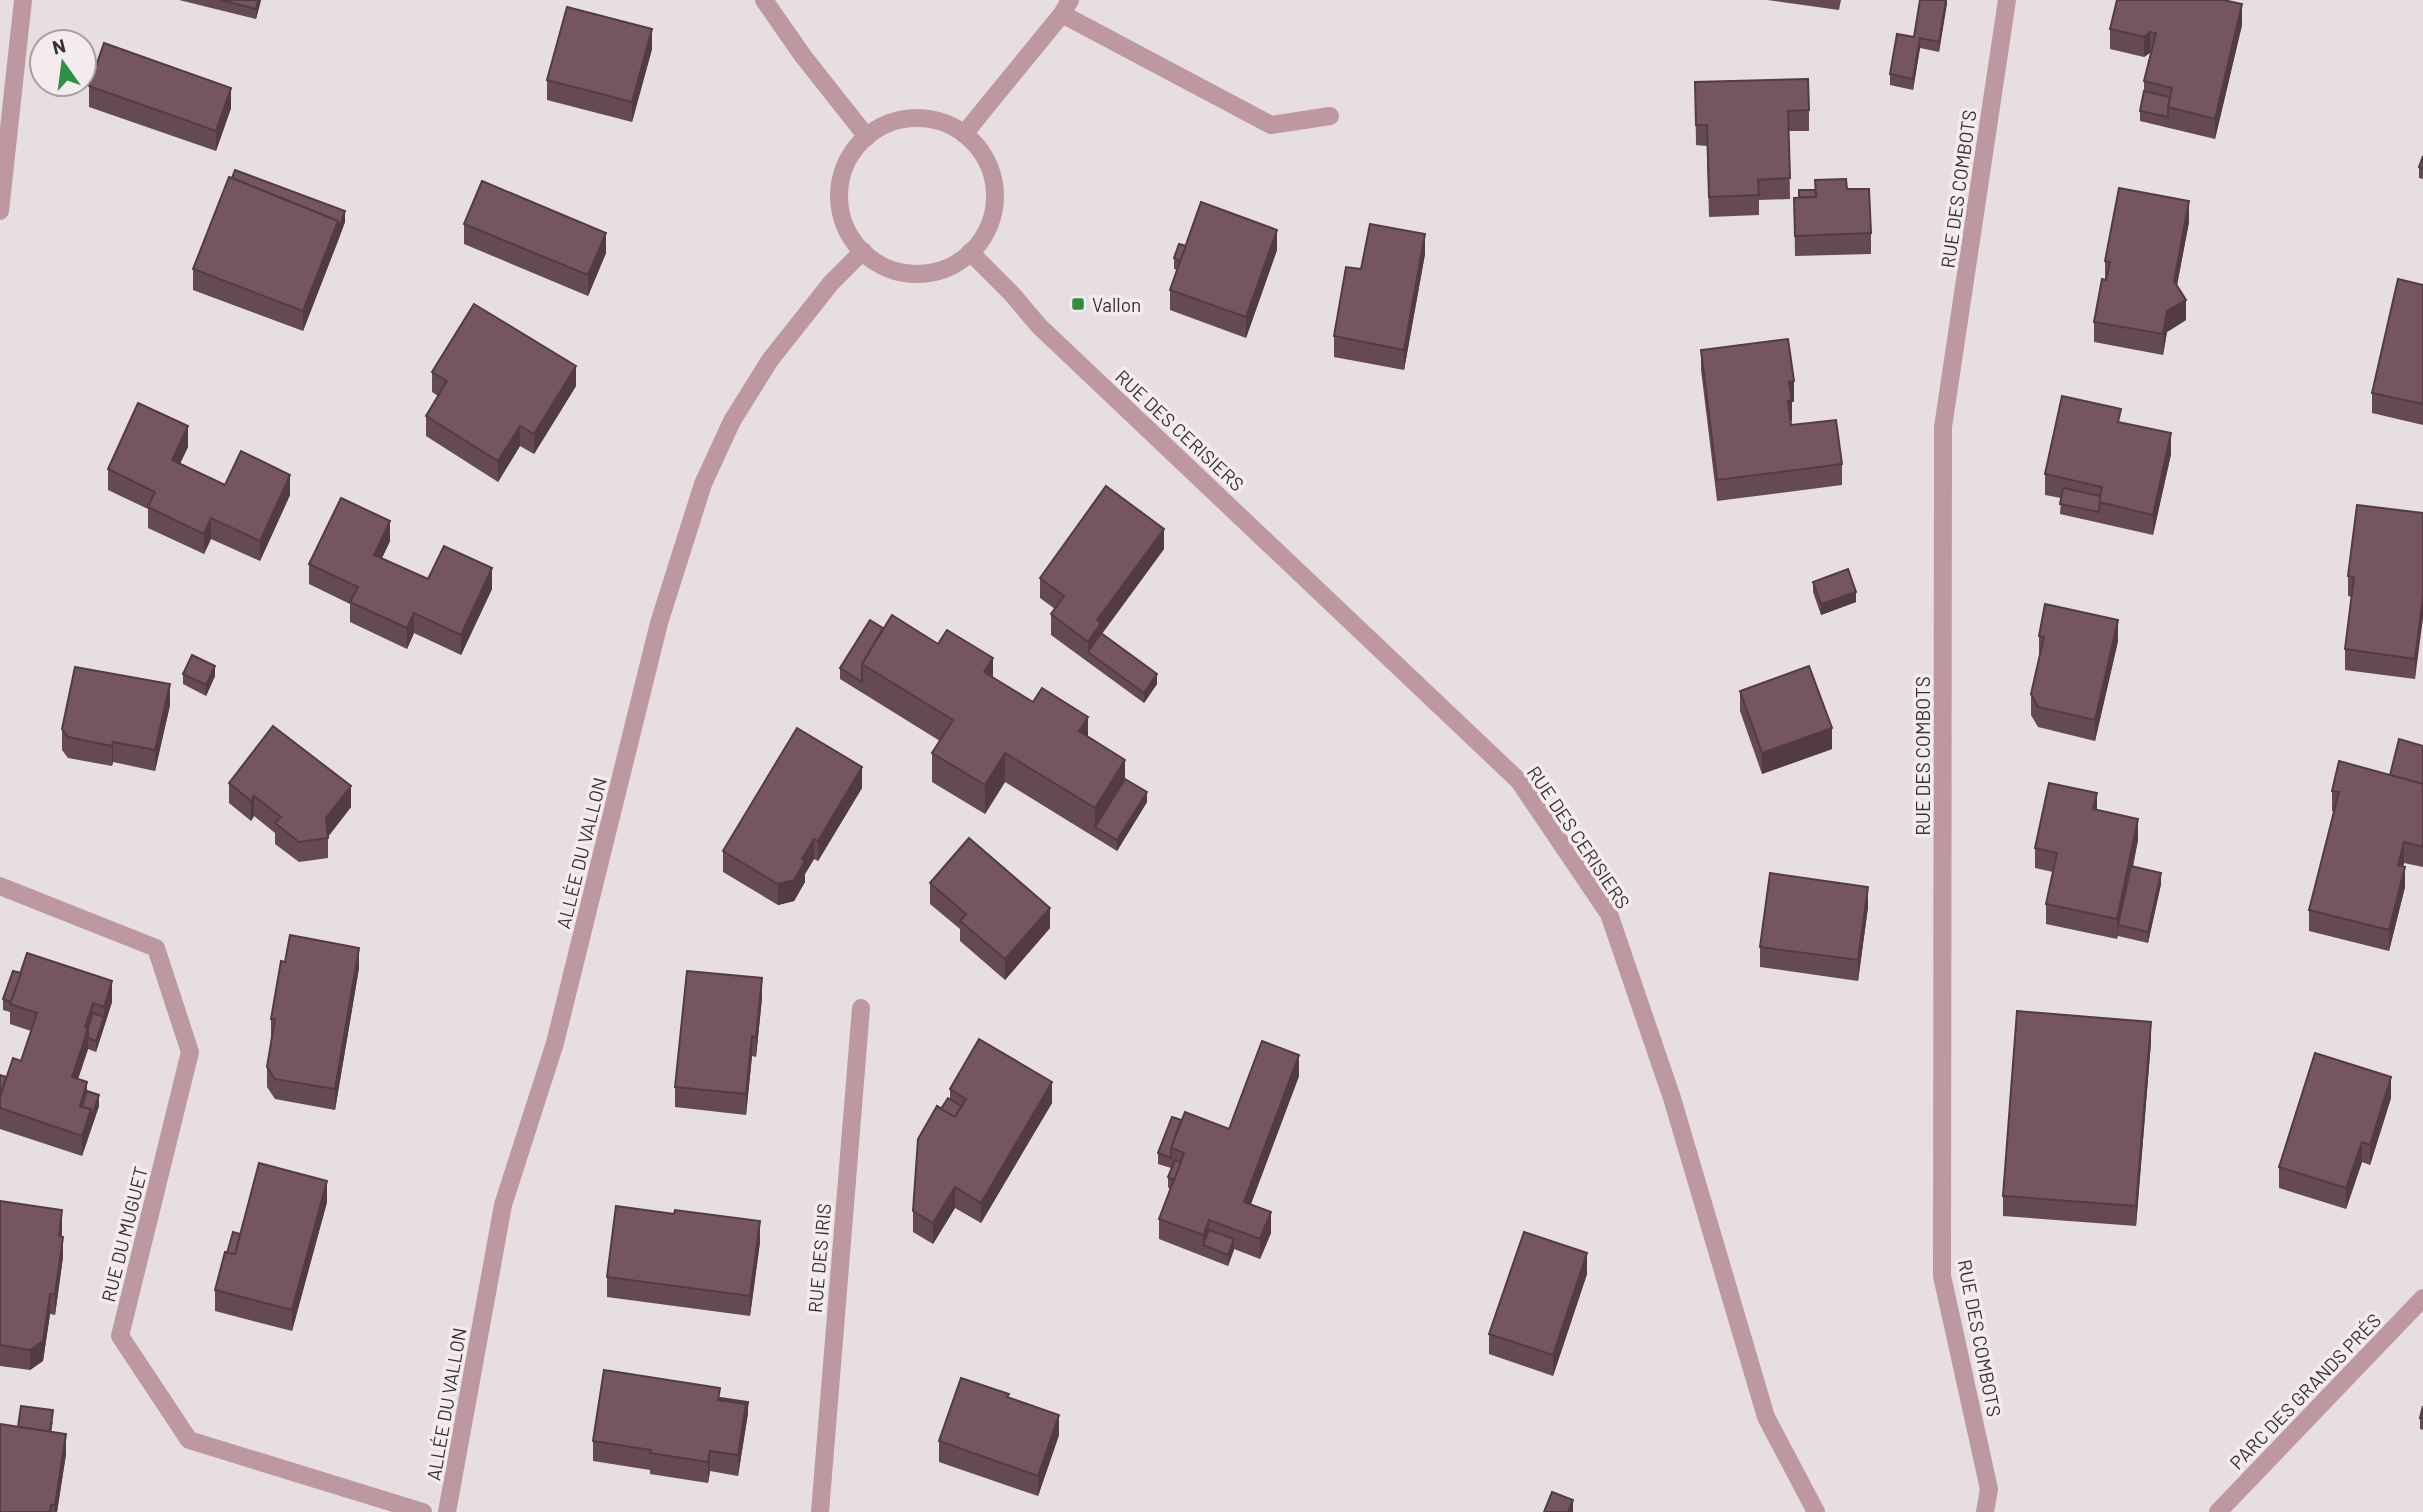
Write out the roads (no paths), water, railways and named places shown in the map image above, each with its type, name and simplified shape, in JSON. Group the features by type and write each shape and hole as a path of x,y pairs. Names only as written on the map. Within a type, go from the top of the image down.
{"street":[{"path":"0,211 4,145 23,0"},
{"path":"764,0 803,56 867,137"},
{"name":"RUE DES COMBOTS","path":"1985,1512 1989,1489 1942,1276 1943,427 2007,0"},
{"path":"964,134 1066,7 1271,125 1330,116"},
{"path":"915,118 941,121 964,134 986,159 995,191 990,225 982,240 957,262 925,273 892,269 877,262 863,251 847,229 840,200 842,180 849,159 867,137 889,123 915,118"},
{"name":"ALLÉE DU VALLON","path":"447,1512 503,1205 555,1043 659,623 703,484 732,421 770,360 831,283 863,251"},
{"name":"RUE DES CERISIERS","path":"970,252 1046,333 1519,780 1609,914 1672,1098 1766,1417 1816,1512"},
{"name":"RUE DU MUGUET","path":"0,886 156,948 190,1052 120,1336 189,1440 423,1512"},
{"name":"RUE DES IRIS","path":"820,1512 861,1008"},
{"name":"PARC DES GRANDS PRÉS","path":"2218,1512 2423,1298"}],"place":[{"name":"Vallon","path":"1078,304"}]}
